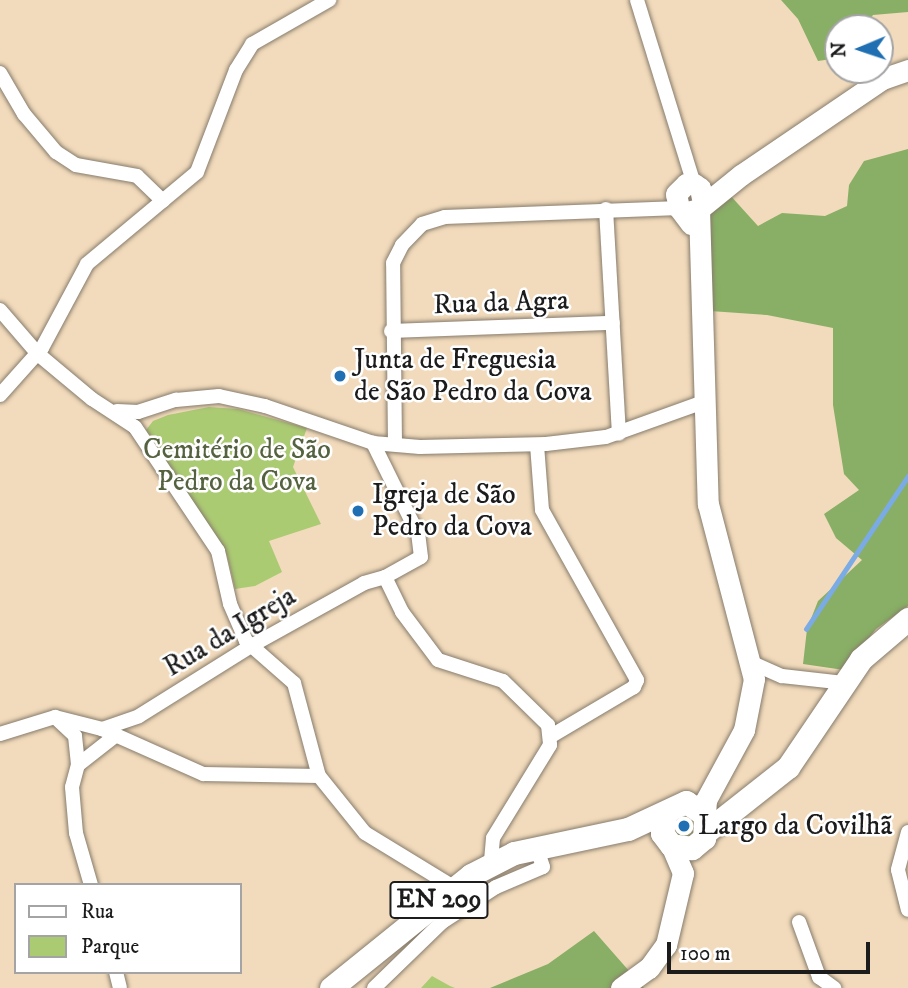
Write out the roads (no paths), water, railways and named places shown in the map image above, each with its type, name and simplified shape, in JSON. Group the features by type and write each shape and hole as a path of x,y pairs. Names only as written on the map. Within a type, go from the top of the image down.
{"main road":[{"path":"668,842 661,826 693,821 738,807 789,767 844,683 878,641 908,619"},
{"path":"628,829 693,821"},
{"path":"628,829 644,830 685,849 693,821"},
{"name":"EN 209","path":"331,988 454,888 491,863 537,848 628,829"}],"street":[{"path":"0,395 38,354 87,264 197,172 236,70 252,44 329,0"},
{"path":"621,988 649,968 666,946 681,894 693,821 735,752 749,715 754,679 708,504 698,238 686,199 687,151 638,0"},
{"path":"395,444 391,331 393,263 402,244 422,224 445,216 606,209 686,199 741,175 882,79 908,70"},
{"path":"0,73 24,114 57,152 76,165 137,176 163,201"},
{"path":"606,209 619,434"},
{"path":"0,310 38,354 92,399 117,411 135,427 218,551 230,604 251,646 294,683 319,776 365,833 454,888"},
{"name":"Rua da Agra","path":"391,331 612,323"},
{"path":"117,411 138,412 176,400 219,396 265,406 373,443 537,445 619,434 704,402"},
{"name":"Rua da Igreja","path":"78,765 108,732 139,716 251,646 364,583 385,577 421,557 423,547 373,443"},
{"path":"491,863 493,838 551,736 634,687 637,680 542,510 537,445"},
{"path":"385,577 402,612 438,660 503,681 537,710 551,736"},
{"path":"750,662 782,676 844,683"},
{"path":"0,734 55,717 108,732 203,774 319,776"},
{"path":"55,717 75,736 78,765 72,787 76,833 90,883"},
{"path":"908,832 898,870 908,910"},
{"path":"668,842 681,862 681,894"},
{"path":"374,988 442,922 496,887 543,867 537,848"},
{"path":"799,922 819,977 834,988"}],"waterway":[{"path":"806,629 908,476"}],"place":[{"name":"Junta de Freguesia de São Pedro da Cova","path":"340,376"},
{"name":"Igreja de São Pedro da Cova","path":"358,511"},
{"name":"Largo da Covilhã","path":"684,826"}],"park label":[{"name":"Cemitério de São Pedro da Cova","path":"237,466"}]}
